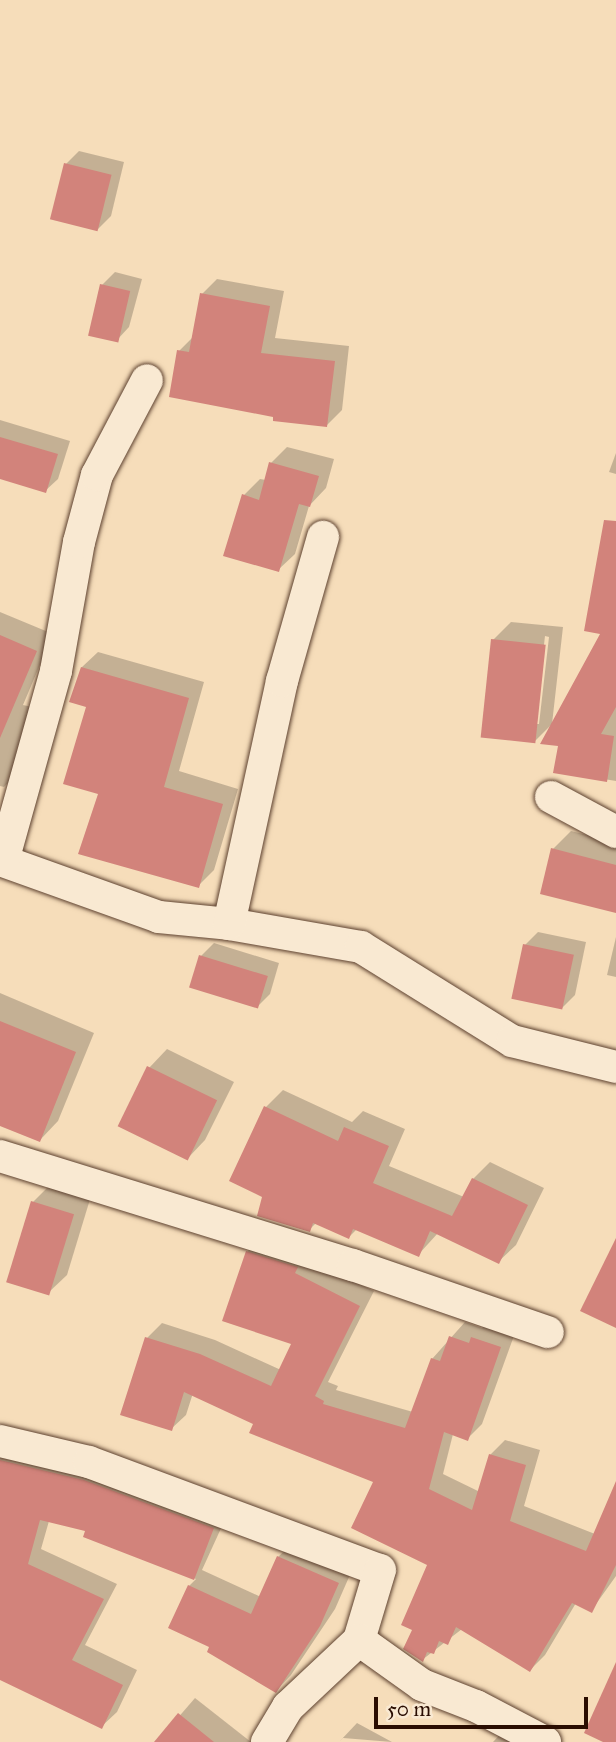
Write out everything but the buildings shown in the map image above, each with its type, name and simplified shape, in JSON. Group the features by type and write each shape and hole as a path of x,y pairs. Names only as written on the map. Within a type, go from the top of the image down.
{"street":[{"path":"147,380 97,475 79,542 56,671 1,861 159,917 229,924 361,947 512,1041 616,1067"},
{"path":"229,924 282,681 323,537"},
{"path":"551,797 616,832"},
{"path":"0,1156 353,1265 548,1332"},
{"path":"0,1441 89,1462 380,1570 359,1640 288,1707 267,1742"},
{"path":"359,1640 422,1685 477,1706 545,1742"}]}
